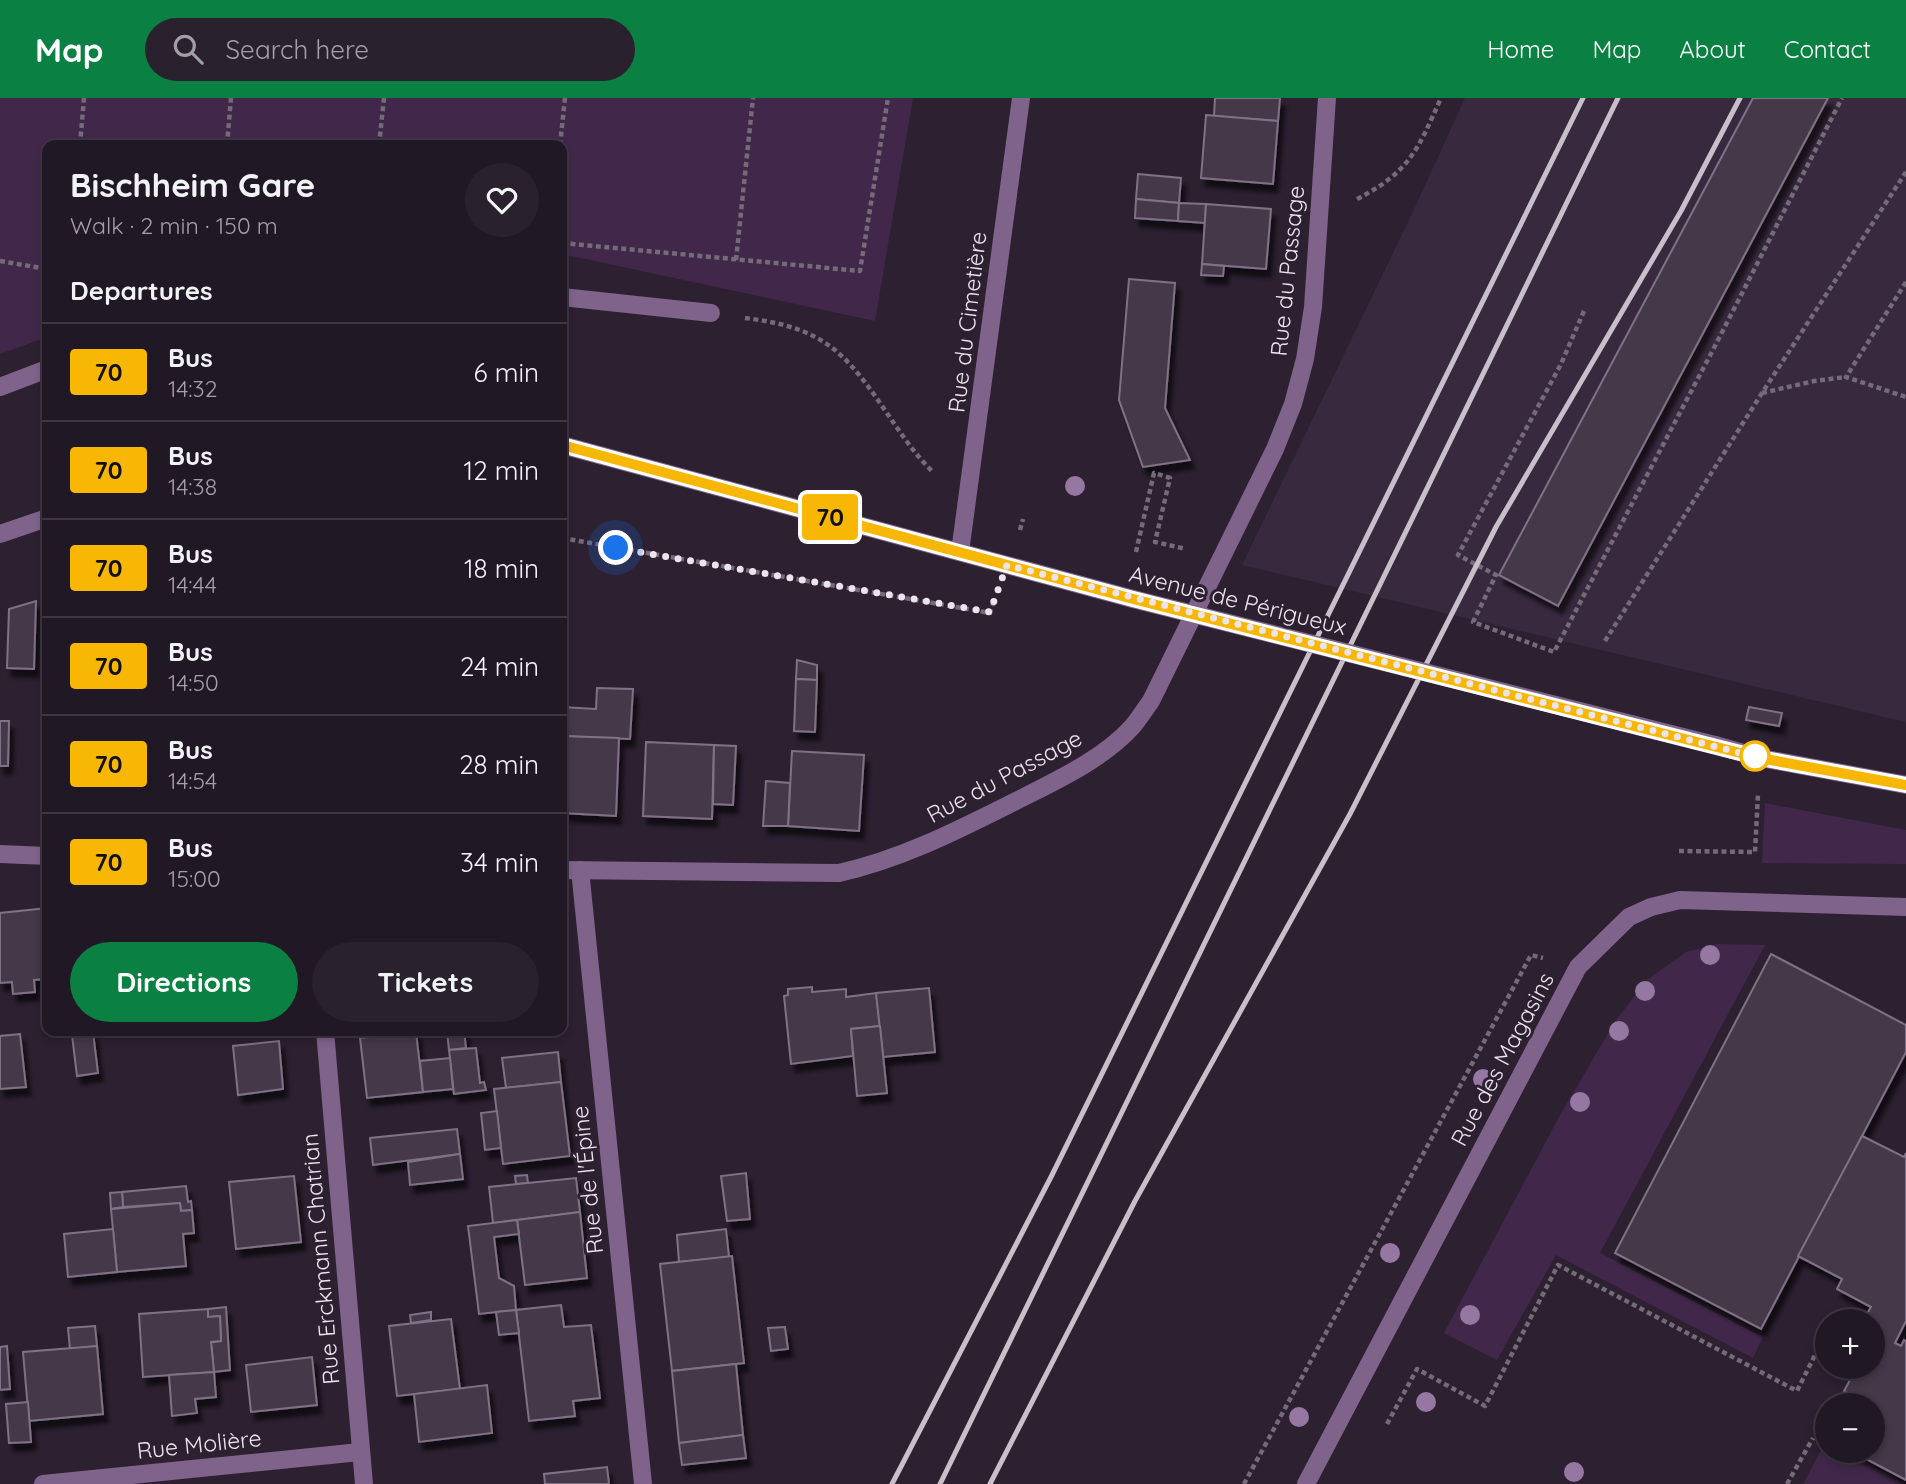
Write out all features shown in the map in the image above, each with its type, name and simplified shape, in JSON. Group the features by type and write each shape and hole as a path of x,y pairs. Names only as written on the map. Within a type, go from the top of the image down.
{"street":[{"name":"Rue du Cimetière","path":"960,552 1021,98"},
{"name":"Rue du Passage","path":"571,870 839,873 868,867 897,858 1048,785 1086,762 1132,727 1151,701 1275,449 1293,404 1305,359 1313,307 1327,98"},
{"path":"567,298 711,313"},
{"path":"0,387 42,371"},
{"name":"Avenue de Périgueux","path":"567,446 1133,599 1760,758 1906,785"},
{"path":"0,534 42,520"},
{"path":"0,854 42,856"},
{"name":"Rue de l'Épine","path":"571,870 643,1484"},
{"name":"Rue des Magasins","path":"1306,1484 1578,967 1629,917 1651,907 1679,900 1906,907"},
{"name":"Rue Erckmann Chatrian","path":"326,1036 364,1484"},
{"name":"Rue Molière","path":"43,1484 360,1452"}],"path":[{"path":"80,140 84,98"},
{"path":"227,140 231,98"},
{"path":"380,140 384,98"},
{"path":"561,140 565,98"},
{"path":"736,260 753,98"},
{"path":"567,243 860,271 888,98"},
{"path":"1319,213 1359,198 1388,182 1417,151 1441,98"},
{"path":"1584,311 1561,364 1458,555 1496,575 1473,622 1554,652 1842,98"},
{"path":"1605,641 1906,172"},
{"path":"0,261 42,268"},
{"path":"1846,377 1906,282"},
{"path":"711,313 784,326 820,339 845,359 857,373 916,456"},
{"path":"1762,393 1846,377 1906,397"},
{"path":"1136,552 1153,474 1170,478 1155,542"},
{"path":"567,539 990,612 1023,519"},
{"path":"1679,850 1755,852 1760,758"},
{"path":"1244,1484 1531,955 1578,967"},
{"path":"1387,1424 1416,1369 1485,1406 1558,1265 1797,1391 1815,1356"},
{"path":"1787,1484 1812,1438"}],"shaded area":[{"path":"0,98 913,98 875,321 567,255 567,140 42,140 42,339 0,354"},
{"path":"1465,98 1906,98 1906,722 1242,565"},
{"path":"1765,803 1906,830 1906,864 1762,863"},
{"path":"1717,944 1765,945 1600,1253 1763,1337 1753,1358 1556,1255 1497,1360 1444,1333 1560,1115 1616,1020 1647,980 1686,952"},
{"path":"1815,1462 1867,1463 1906,1484 1803,1484"}],"building":[{"path":"1215,98 1280,98 1278,121 1214,116"},
{"path":"1753,98 1828,98 1558,606 1499,575"},
{"path":"1206,115 1278,121 1273,184 1201,178"},
{"path":"1138,174 1181,178 1179,203 1136,199"},
{"path":"1136,199 1179,203 1178,221 1135,218"},
{"path":"1179,203 1206,204 1205,223 1178,221"},
{"path":"1206,204 1271,209 1266,269 1202,264"},
{"path":"1202,264 1224,266 1223,276 1201,275"},
{"path":"1129,279 1175,283 1165,408 1190,460 1143,467 1119,400"},
{"path":"36,601 34,669 7,668 9,609"},
{"path":"797,660 817,665 817,680 796,679"},
{"path":"796,679 817,680 815,732 794,731"},
{"path":"597,688 633,689 630,739 567,736 567,707 596,709"},
{"path":"1749,707 1782,713 1779,726 1746,720"},
{"path":"0,721 9,721 8,766 0,766"},
{"path":"567,736 619,738 616,816 567,813"},
{"path":"646,742 714,745 712,819 643,816"},
{"path":"714,745 736,746 733,805 713,804"},
{"path":"792,751 864,755 859,831 788,826"},
{"path":"766,781 790,783 788,826 763,826"},
{"path":"42,909 42,979 34,980 35,992 13,994 12,982 0,983 0,913"},
{"path":"1771,954 1906,1025 1906,1052 1761,1329 1615,1253"},
{"path":"812,987 812,992 846,989 846,997 876,993 880,1026 851,1029 853,1056 791,1064 784,996 788,995 788,989"},
{"path":"929,988 935,1052 883,1057 876,993"},
{"path":"880,1026 887,1093 857,1096 851,1029"},
{"path":"20,1034 26,1087 0,1089 0,1036"},
{"path":"72,1036 93,1036 98,1073 77,1076"},
{"path":"416,1036 423,1092 367,1098 360,1038"},
{"path":"448,1036 465,1036 466,1048 449,1050"},
{"path":"279,1041 283,1089 238,1095 233,1046"},
{"path":"476,1048 480,1083 484,1082 486,1090 454,1094 449,1050"},
{"path":"558,1052 561,1082 506,1088 502,1058"},
{"path":"450,1058 453,1089 423,1092 420,1061"},
{"path":"561,1082 570,1156 503,1164 494,1089"},
{"path":"497,1111 501,1148 485,1150 481,1113"},
{"path":"457,1129 460,1154 373,1165 370,1138"},
{"path":"1862,1136 1904,1157 1906,1153 1906,1321 1895,1343 1901,1346 1904,1340 1906,1341 1906,1480 1874,1463 1885,1463 1885,1393 1844,1391 1850,1379 1885,1379 1885,1309 1870,1309 1871,1307 1837,1289 1842,1279 1798,1256"},
{"path":"460,1154 463,1179 410,1185 408,1162"},
{"path":"746,1173 750,1219 727,1221 721,1176"},
{"path":"527,1175 528,1183 516,1184 515,1176"},
{"path":"294,1176 301,1242 236,1249 229,1182"},
{"path":"576,1178 580,1212 493,1223 489,1187"},
{"path":"186,1186 192,1210 181,1211 180,1203 123,1207 122,1192"},
{"path":"122,1192 123,1207 111,1209 110,1193"},
{"path":"180,1203 181,1211 192,1210 194,1233 183,1234 186,1266 117,1272 111,1209"},
{"path":"580,1212 587,1278 525,1285 517,1220"},
{"path":"517,1220 519,1234 494,1237 499,1278 514,1286 516,1310 479,1314 468,1226"},
{"path":"113,1229 117,1272 68,1277 64,1234"},
{"path":"726,1229 729,1257 679,1262 677,1235"},
{"path":"732,1256 744,1363 672,1371 660,1264"},
{"path":"561,1305 564,1327 591,1325 600,1398 573,1401 575,1416 529,1421 516,1310"},
{"path":"226,1307 230,1370 214,1372 211,1342 221,1341 220,1316 208,1317 208,1309"},
{"path":"208,1309 208,1317 220,1316 221,1341 211,1342 214,1372 143,1377 139,1314"},
{"path":"516,1310 519,1333 499,1335 496,1312"},
{"path":"431,1312 431,1320 411,1323 410,1315"},
{"path":"451,1319 460,1389 397,1396 389,1326"},
{"path":"95,1326 97,1346 70,1349 68,1328"},
{"path":"785,1327 788,1349 771,1351 768,1328"},
{"path":"7,1346 10,1389 0,1390 0,1347"},
{"path":"97,1346 103,1414 29,1421 23,1352"},
{"path":"312,1357 317,1405 251,1412 246,1365"},
{"path":"736,1364 743,1435 679,1443 672,1371"},
{"path":"214,1372 216,1397 195,1399 197,1413 172,1416 169,1375"},
{"path":"487,1385 492,1433 419,1442 414,1394"},
{"path":"28,1402 31,1442 9,1443 6,1404"},
{"path":"743,1435 746,1458 682,1465 679,1443"},
{"path":"607,1467 609,1484 545,1484 544,1474"}],"railway":[{"path":"892,1484 1052,1175 1583,98"},
{"path":"940,1484 1618,98"},
{"path":"990,1484 1135,1201 1350,814 1496,527 1681,211 1740,98"}],"bus line":[{"name":"70","path":"567,446 1133,599 1760,758 1906,785"}],"route":[{"path":"616,548 990,612 1007,565 1760,758 1755,756"}]}
